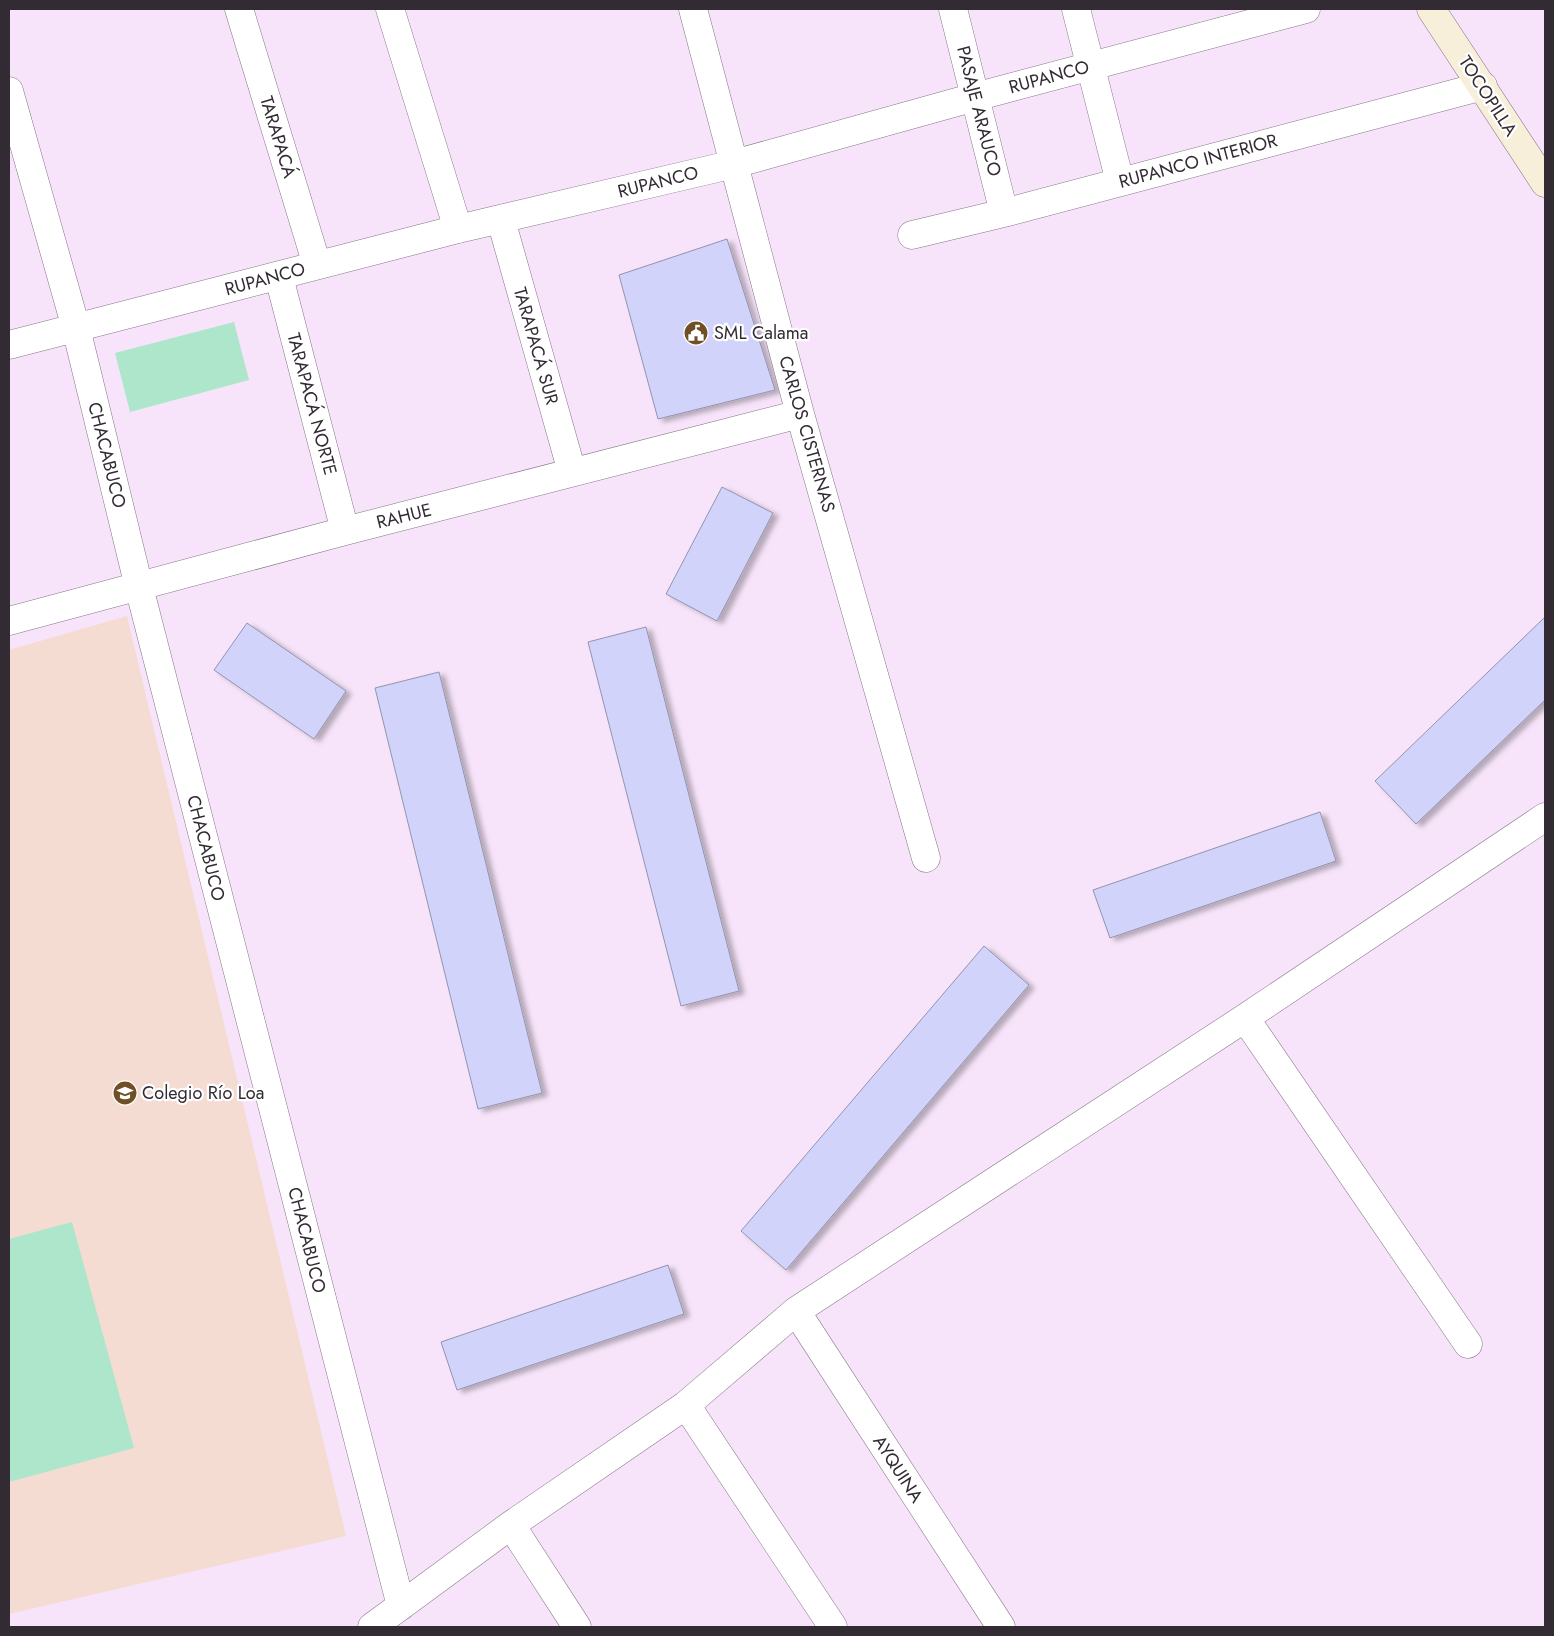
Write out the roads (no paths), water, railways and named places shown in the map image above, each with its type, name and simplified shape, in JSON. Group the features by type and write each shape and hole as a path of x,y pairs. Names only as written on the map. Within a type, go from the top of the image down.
{"street":[{"name":"TARAPACÁ","path":"239,9 318,265"},
{"path":"390,9 458,229"},
{"name":"CARLOS CISTERNAS","path":"693,9 800,414 926,858"},
{"name":"PASAJE ARAUCO","path":"953,9 1004,213"},
{"path":"1076,9 1120,182"},
{"name":"RUPANCO","path":"9,346 458,229 734,164 974,97 1306,9"},
{"name":"TOCOPILLA","path":"1431,9 1545,183"},
{"name":"RUPANCO INTERIOR","path":"912,235 1004,213 1483,86"},
{"name":"CHACABUCO","path":"9,91 76,328 139,587 401,1606"},
{"name":"TARAPACÁ SUR","path":"501,220 572,472"},
{"name":"TARAPACÁ NORTE","path":"279,276 346,531"},
{"name":"RAHUE","path":"9,621 346,531 800,414"},
{"path":"372,1627 511,1525 686,1405 796,1311 1245,1018 1545,817"},
{"path":"1245,1018 1468,1344"},
{"name":"AYQUINA","path":"796,1311 1001,1627"},
{"path":"686,1405 833,1627"},
{"path":"511,1525 577,1627"}],"place":[{"name":"SML Calama","path":"696,333"},
{"name":"Colegio Río Loa","path":"125,1093"}]}
